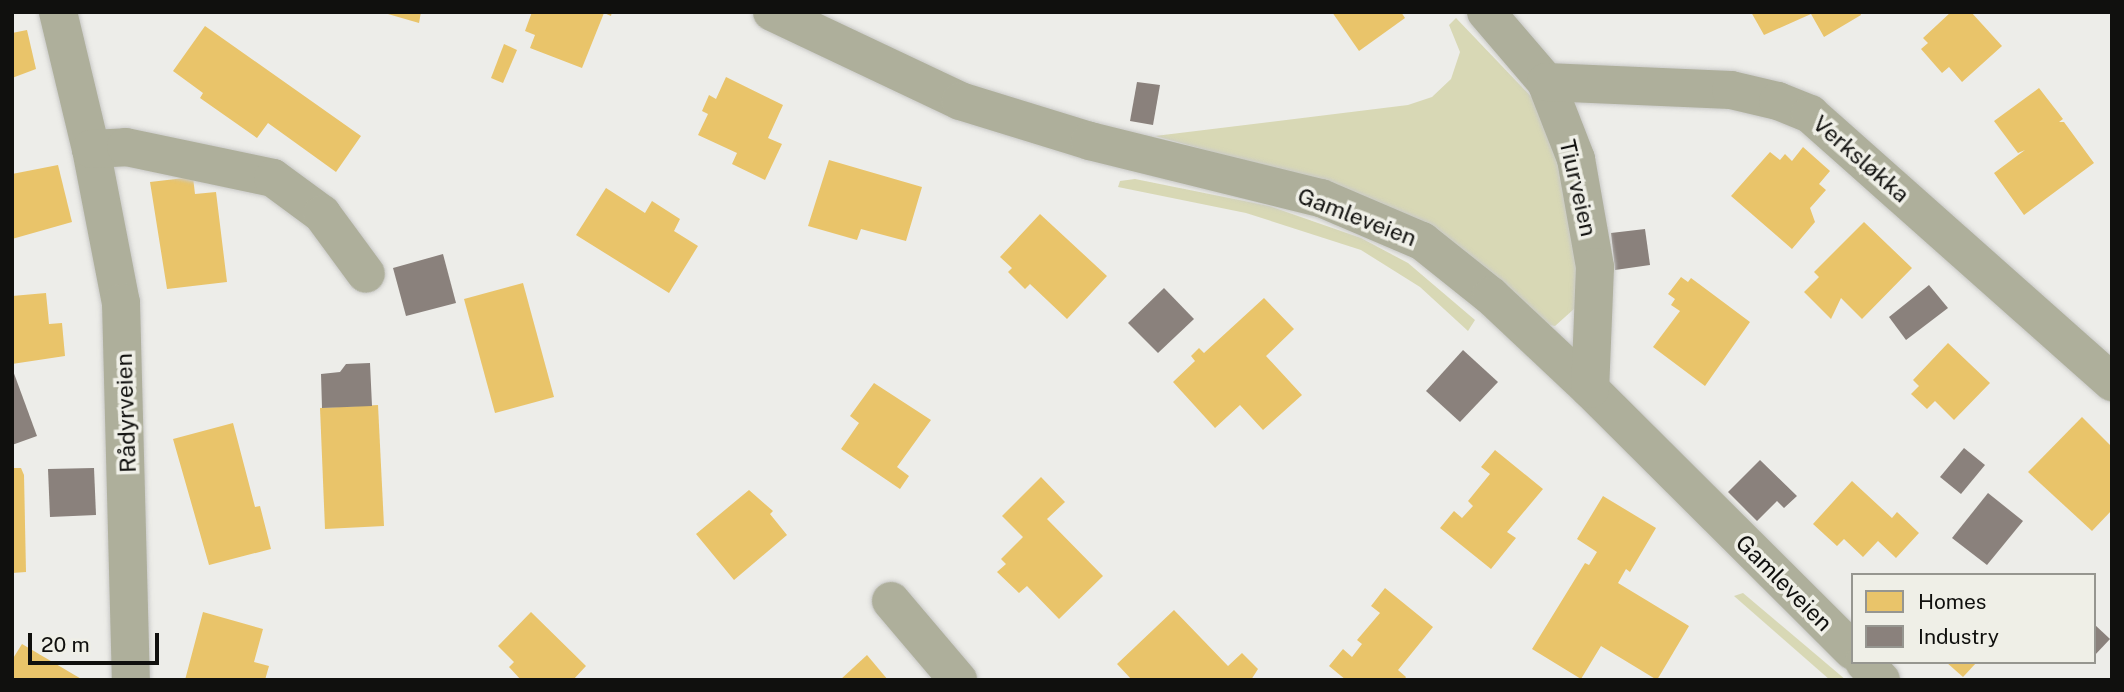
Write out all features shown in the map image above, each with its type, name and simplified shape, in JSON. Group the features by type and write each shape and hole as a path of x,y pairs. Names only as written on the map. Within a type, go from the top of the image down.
{"street":[{"name":"Rådyrveien","path":"58,12 91,149 121,303 131,680"},
{"name":"Gamleveien","path":"772,12 960,101 1090,141 1321,198 1422,241 1491,296 1590,389 1851,649"},
{"name":"Tiurveien","path":"1486,12 1546,82 1576,159 1595,267 1590,389"},
{"name":"Verksløkka","path":"1546,82 1731,90 1778,100 1810,114 2112,382"},
{"path":"91,149 135,149 273,178 322,214 366,275"},
{"path":"891,601 958,680"},
{"path":"1866,664 1881,680"}],"green space":[{"path":"1456,18 1544,110 1565,154 1584,300 1555,326 1535,322 1246,161 1155,136 1408,105 1432,97 1451,79 1460,52 1449,25"},
{"path":"1135,179 1269,206 1361,238 1408,263 1475,320 1468,331 1420,287 1361,250 1246,213 1118,187 1120,181"},
{"path":"1743,593 1846,680 1830,680 1734,596"}],"building: Homes":[{"path":"381,12 421,12 419,23"},
{"path":"532,12 612,12 611,16 604,13 582,68 530,48 535,35 525,31"},
{"path":"1332,12 1401,12 1405,18 1359,51"},
{"path":"1751,12 1860,12 1861,15 1824,37 1811,14 1764,35"},
{"path":"1951,12 1971,12 2002,46 1962,82 1949,67 1942,73 1921,49 1928,43 1923,38"},
{"path":"205,26 361,136 336,172 268,123 257,138 200,98 203,93 173,71"},
{"path":"27,30 36,69 12,78 12,33"},
{"path":"504,44 517,50 503,83 491,78"},
{"path":"726,77 783,105 768,138 782,144 765,180 732,164 737,153 698,135 708,114 702,111 709,95 716,99"},
{"path":"2039,88 2063,119 2059,122 2064,122 2094,163 2024,215 1994,173 2025,150 2018,153 1994,121"},
{"path":"1803,147 1830,171 1819,184 1826,190 1810,208 1815,222 1792,249 1731,196 1770,152 1780,160 1785,154 1792,161"},
{"path":"829,160 922,187 906,241 861,229 857,240 808,226"},
{"path":"58,165 72,222 12,239 12,174"},
{"path":"193,177 195,194 216,192 227,282 167,289 150,182"},
{"path":"606,188 645,213 652,201 680,219 674,231 698,246 669,293 576,235"},
{"path":"1040,214 1107,276 1067,319 1030,284 1025,289 1008,272 1012,268 1000,257"},
{"path":"1864,222 1912,268 1862,319 1841,298 1831,319 1804,292 1819,277 1814,272"},
{"path":"1681,277 1688,282 1691,278 1750,322 1705,386 1653,347 1680,311 1671,305 1675,299 1668,294"},
{"path":"523,283 554,397 495,413 464,299"},
{"path":"46,293 49,324 62,323 65,356 12,364 12,296"},
{"path":"1264,298 1294,329 1266,356 1302,395 1263,430 1240,405 1215,428 1173,382 1195,361 1191,356 1199,348 1204,353"},
{"path":"1948,343 1990,383 1954,420 1935,401 1927,409 1911,394 1919,386 1913,380"},
{"path":"874,383 931,420 897,467 909,476 900,489 841,449 859,423 850,416"},
{"path":"378,405 384,526 325,529 320,408"},
{"path":"2082,417 2112,447 2112,510 2092,531 2028,472"},
{"path":"233,423 255,507 260,506 271,549 209,565 173,439"},
{"path":"1495,450 1543,489 1507,532 1516,538 1491,569 1440,528 1454,511 1462,518 1473,506 1468,501 1490,474 1481,467"},
{"path":"12,468 21,468 24,475 26,572 12,573"},
{"path":"1041,477 1065,502 1047,519 1103,576 1059,619 1027,586 1019,593 997,572 1006,564 1001,559 1023,537 1002,516"},
{"path":"1852,481 1892,518 1897,512 1919,533 1896,558 1878,541 1863,557 1844,539 1837,546 1813,524"},
{"path":"749,490 773,511 770,514 787,535 734,580 696,534"},
{"path":"1603,496 1656,528 1630,572 1626,569 1618,583 1689,626 1657,680 1601,646 1581,679 1532,649 1585,563 1589,565 1597,552 1577,539"},
{"path":"1385,588 1433,627 1398,670 1406,677 1404,680 1346,680 1329,666 1343,649 1352,657 1362,644 1357,640 1380,613 1371,606"},
{"path":"1174,610 1228,666 1242,653 1258,669 1251,680 1132,680 1117,664"},
{"path":"203,612 263,629 254,662 269,666 265,680 185,680"},
{"path":"531,612 586,666 573,680 521,680 509,667 514,662 498,646"},
{"path":"22,644 83,680 12,680 12,660"},
{"path":"867,655 888,680 840,680"},
{"path":"1948,664 1975,664 1963,677"}],"building: Industry":[{"path":"1137,82 1160,85 1153,125 1130,121"},
{"path":"1645,229 1650,265 1615,270 1611,233"},
{"path":"443,254 456,303 406,316 393,268"},
{"path":"1929,285 1948,308 1906,340 1889,317"},
{"path":"1164,288 1194,319 1158,353 1128,323"},
{"path":"1463,350 1498,382 1460,422 1426,391"},
{"path":"370,363 372,406 322,408 321,374 340,372 346,364"},
{"path":"12,368 37,436 12,445"},
{"path":"1964,448 1985,465 1961,494 1940,477"},
{"path":"1760,460 1797,496 1784,508 1777,501 1757,521 1728,492"},
{"path":"94,468 96,515 50,517 48,469"},
{"path":"1988,493 2023,521 1987,565 1952,538"},
{"path":"2096,626 2110,639 2096,654"}]}
